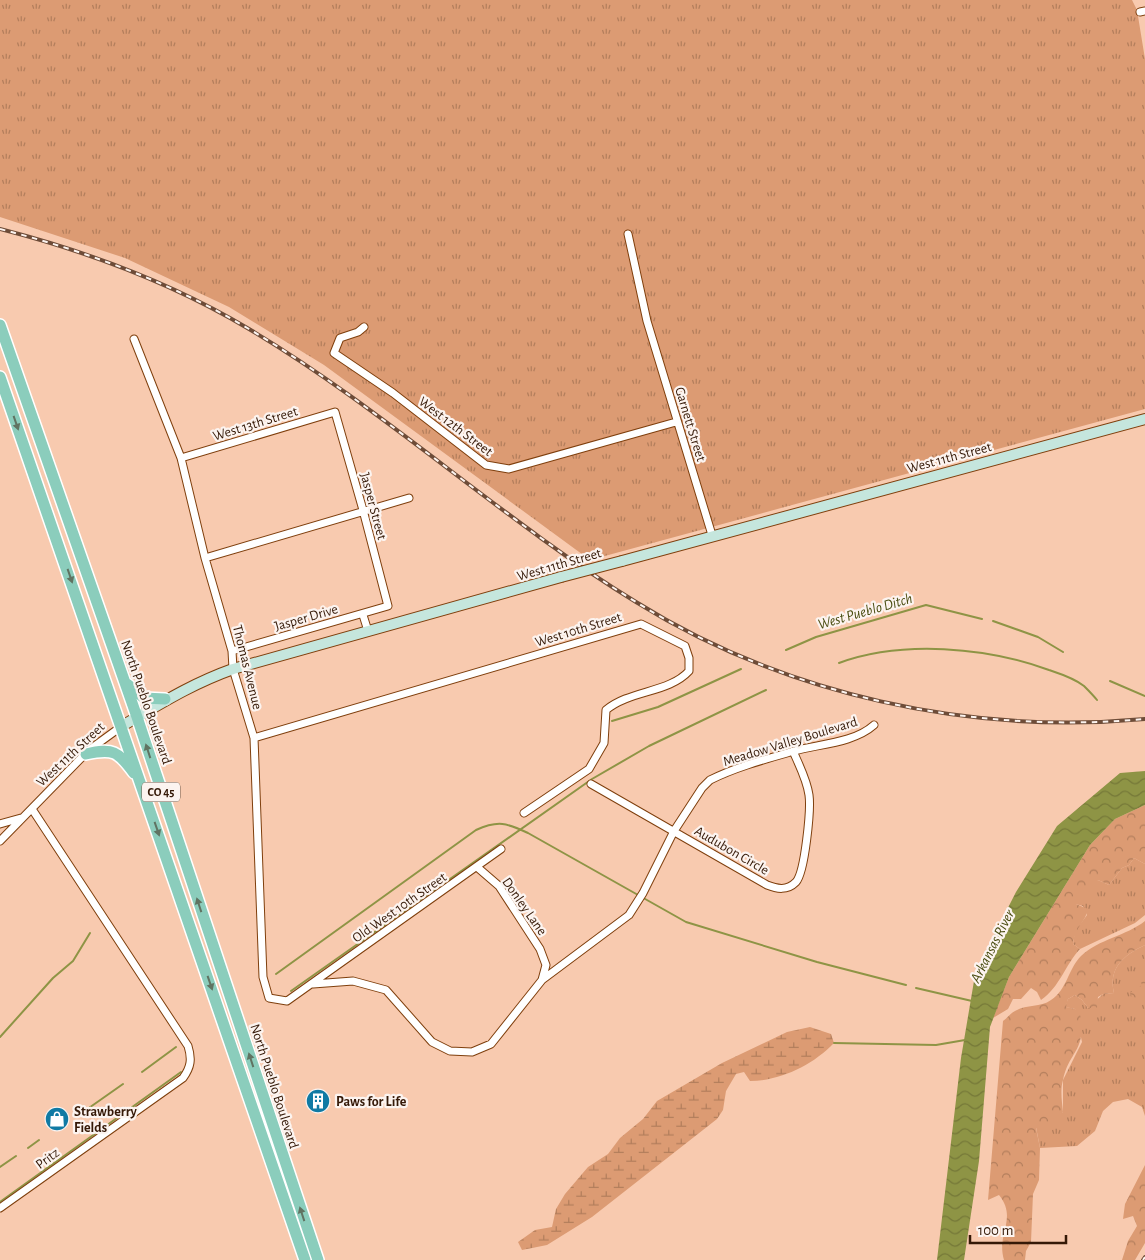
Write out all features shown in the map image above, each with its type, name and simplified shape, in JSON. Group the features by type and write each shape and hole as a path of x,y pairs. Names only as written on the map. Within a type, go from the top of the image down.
{"main road":[{"name":"North Pueblo Boulevard","path":"0,325 137,717 318,1260"},
{"name":"North Pueblo Boulevard","path":"0,377 305,1260"},
{"path":"124,680 144,698 165,699"},
{"path":"86,754 103,750 122,756 142,784"}],"street":[{"name":"Garnett Street","path":"628,234 647,321 676,422 712,535"},
{"name":"West 12th Street","path":"364,327 358,332 340,338 334,353 394,393 486,465 509,469 676,422"},
{"name":"Thomas Avenue","path":"134,339 182,458 205,558 232,651 233,669 254,738 263,978 266,992 270,998 287,1001 310,985"},
{"name":"West 13th Street","path":"182,458 335,412"},
{"name":"Jasper Street","path":"335,412 364,510 388,606"},
{"name":"West 11th Street","path":"0,841 86,754 122,726 165,699 199,681 233,669 712,535 1145,419"},
{"path":"205,558 409,498"},
{"name":"Jasper Drive","path":"232,651 363,615 388,606"},
{"path":"363,615 368,631"},
{"name":"West 10th Street","path":"254,738 641,624 685,646 689,658 689,671 680,680 618,700 606,710 604,743 589,769 524,813"},
{"name":"Meadow Valley Boulevard","path":"310,985 353,981 386,990 432,1042 450,1051 472,1052 491,1044 542,980 629,915 643,893 674,831 702,788 710,780 793,751 856,736 866,732 874,725"},
{"name":"Audubon Circle","path":"591,784 767,885 777,889 788,888 796,882 802,871 810,803 806,782 793,751"},
{"name":"Pritz","path":"0,1208 183,1078 190,1068 191,1056 188,1046 32,809"},
{"path":"0,824 22,818"},
{"name":"Old West 10th Street","path":"310,985 501,848"},
{"name":"Donley Lane","path":"477,867 499,886 540,949 546,965"},
{"name":"Meadow Valley Boulevard","path":"542,980 546,965"}],"green space":[{"path":"0,0 1132,0 1137,10 1145,59 1145,409 590,560 324,365 229,307 125,258 0,217"},
{"path":"1145,805 1145,864 1134,858 1129,865 1122,868 1109,885 1098,880 1095,889 1089,887 1081,892 1076,904 1088,909 1085,918 1076,932 1073,944 1080,949 1058,982 1048,995 1041,1000 1037,992 1031,988 1021,999 1013,999 1008,1009 993,1018 1009,977 1090,845 1115,819"},
{"path":"1134,858 1145,864 1145,915 1135,923 1080,949 1073,944 1075,931 1087,915 1083,906 1075,904 1077,895 1098,880 1109,885 1122,868 1129,865"},
{"path":"1145,921 1145,945 1130,953 1119,963 1113,976 1114,993 1103,994 1098,997 1097,1008 1088,1008 1075,995 1068,999 1066,1007 1075,1009 1080,1014 1082,1026 1079,1043 1066,1070 1062,1084 1063,1112 1043,1129 1036,1128 1040,1148 1039,1180 1033,1194 1031,1242 1026,1251 1025,1260 1004,1260 1002,1250 1007,1211 999,1195 988,1200 1003,1021 1019,1009 1051,1000 1061,991 1073,967 1088,950"},
{"path":"1145,945 1145,1116 1142,1107 1128,1099 1113,1102 1103,1111 1095,1131 1077,1146 1040,1148 1036,1127 1063,1112 1063,1080 1082,1042 1075,1009 1065,1007 1068,999 1075,995 1088,1008 1103,994 1114,993 1113,976 1119,963 1130,953"},
{"path":"1136,969 1145,972 1145,999 1132,997 1130,993 1142,985"},
{"path":"810,1027 831,1034 834,1043 806,1065 784,1075 750,1081 744,1072 736,1074 726,1091 723,1110 717,1119 592,1217 547,1245 522,1250 518,1242 535,1230 552,1227 556,1209 565,1194 588,1167 608,1154 620,1138 643,1119 657,1101 722,1063 787,1032"},
{"path":"1145,1165 1145,1243 1135,1260 1122,1260 1128,1241 1137,1226 1133,1216 1123,1219 1125,1204"}],"water":[{"name":"Arkansas River","path":"1145,771 1145,805 1115,819 1090,845 1009,977 990,1027 979,1161 964,1260 937,1260 961,1058 974,981 982,959 1016,892 1057,826 1120,773"}],"waterway":[{"name":"West Pueblo Ditch","path":"786,650 816,637 926,605 982,619"},
{"name":"West Pueblo Ditch","path":"993,621 1038,637 1063,652"},
{"path":"839,663 890,651 944,649 971,652 1024,662 1063,675 1084,686 1097,700"},
{"name":"West Pueblo Ditch","path":"612,721 658,707 741,669"},
{"name":"West Pueblo Ditch","path":"1110,681 1145,696"},
{"path":"291,991 592,779 649,746 766,690"},
{"path":"276,974 476,830 490,825 502,824 528,833 686,922 817,962 906,985"},
{"name":"West Pueblo Ditch","path":"0,1037 53,978 73,961 90,933"},
{"path":"916,988 972,1001"},
{"path":"834,1043 936,1045 965,1040"},
{"path":"142,1072 176,1047"},
{"path":"0,1202 181,1072"},
{"path":"86,1110 123,1084"},
{"path":"28,1148 39,1140"},
{"path":"0,1167 16,1156"}],"railway":[{"path":"0,229 64,247 128,270 220,312 348,394 490,501 586,570 636,602 693,634 754,662 816,684 881,701 946,714 1013,721 1079,722 1145,719"}],"place":[{"name":"Paws for Life","path":"318,1101"},
{"name":"Strawberry Fields","path":"57,1119"}]}
